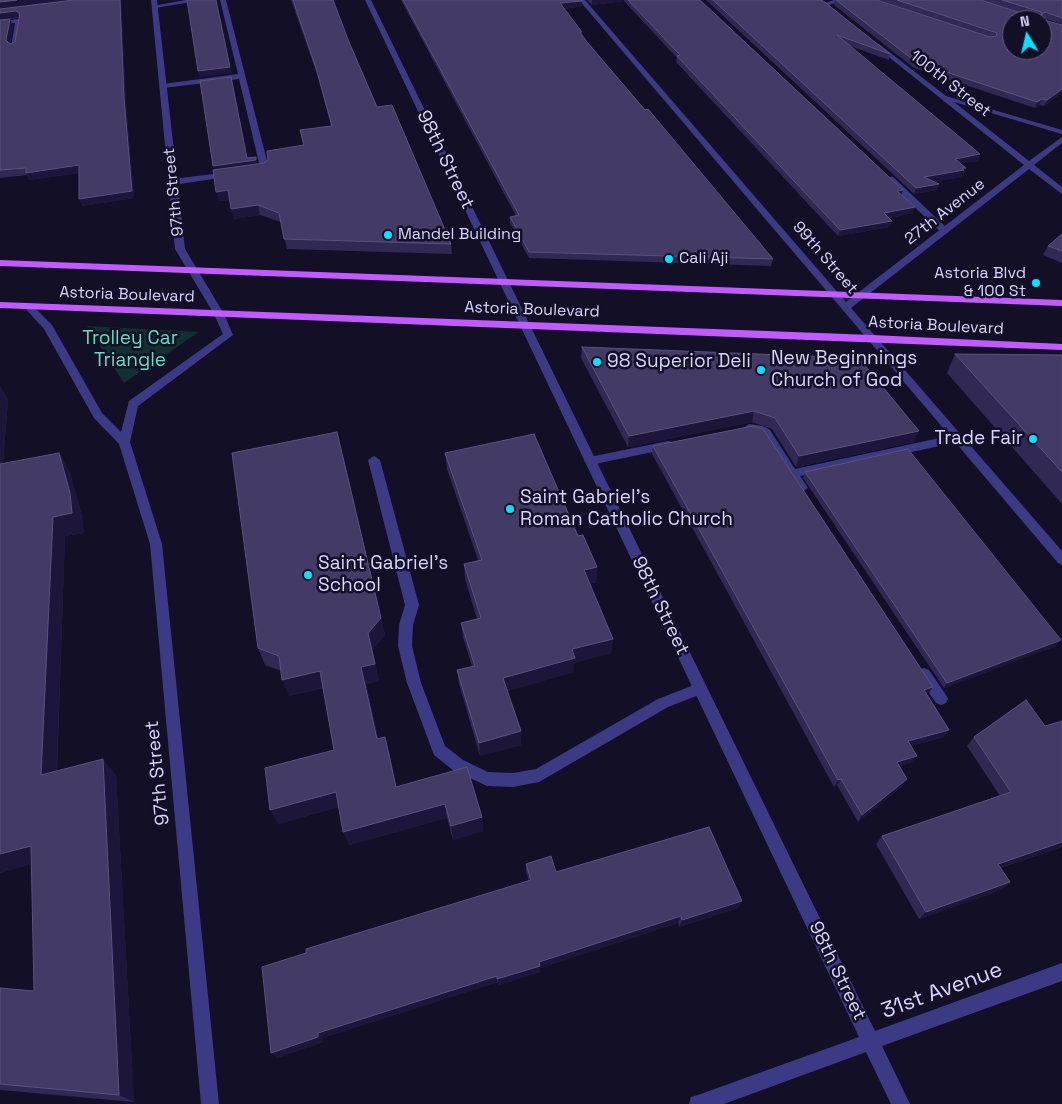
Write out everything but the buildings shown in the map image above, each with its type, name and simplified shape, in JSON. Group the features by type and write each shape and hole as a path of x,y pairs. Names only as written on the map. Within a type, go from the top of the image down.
{"main road":[{"name":"Astoria Boulevard","path":"0,263 1062,303"},
{"name":"Astoria Boulevard","path":"0,306 524,324 1062,347"}],"street":[{"path":"154,3 200,0"},
{"path":"223,0 264,169 246,172"},
{"name":"98th Street","path":"368,0 901,1104"},
{"name":"99th Street","path":"582,0 1062,560"},
{"path":"822,2 843,0"},
{"path":"822,2 832,10"},
{"name":"97th Street","path":"124,442 133,404 228,335 219,314 180,249 154,3"},
{"path":"0,24 19,21 14,47"},
{"name":"100th Street","path":"871,40 1062,192"},
{"path":"163,86 242,76"},
{"path":"941,96 1062,132"},
{"name":"27th Avenue","path":"846,307 1062,139"},
{"path":"173,182 236,173"},
{"path":"883,173 945,231"},
{"name":"97th Street","path":"29,307 48,327 98,415 124,442 156,544 210,1104"},
{"path":"742,430 751,428 766,433 809,499"},
{"path":"792,474 958,438"},
{"path":"590,461 678,443"},
{"path":"374,460 412,605 406,625 405,646 414,683 439,750 458,766 487,779 513,780 539,775 663,703 699,689"},
{"path":"919,666 941,699"},
{"name":"31st Avenue","path":"698,1104 1062,972"}],"green space":[{"name":"Trolley Car Triangle","path":"87,326 199,332 124,383"}],"place":[{"name":"Mandel Building","path":"388,235"},
{"name":"Cali Aji","path":"669,259"},
{"name":"Astoria Blvd & 100 St","path":"1036,283"},
{"name":"98 Superior Deli","path":"597,362"},
{"name":"New Beginnings Church of God","path":"761,370"},
{"name":"Trade Fair","path":"1033,439"},
{"name":"Saint Gabriel's Roman Catholic Church","path":"510,509"},
{"name":"Saint Gabriel's School","path":"308,575"}]}
